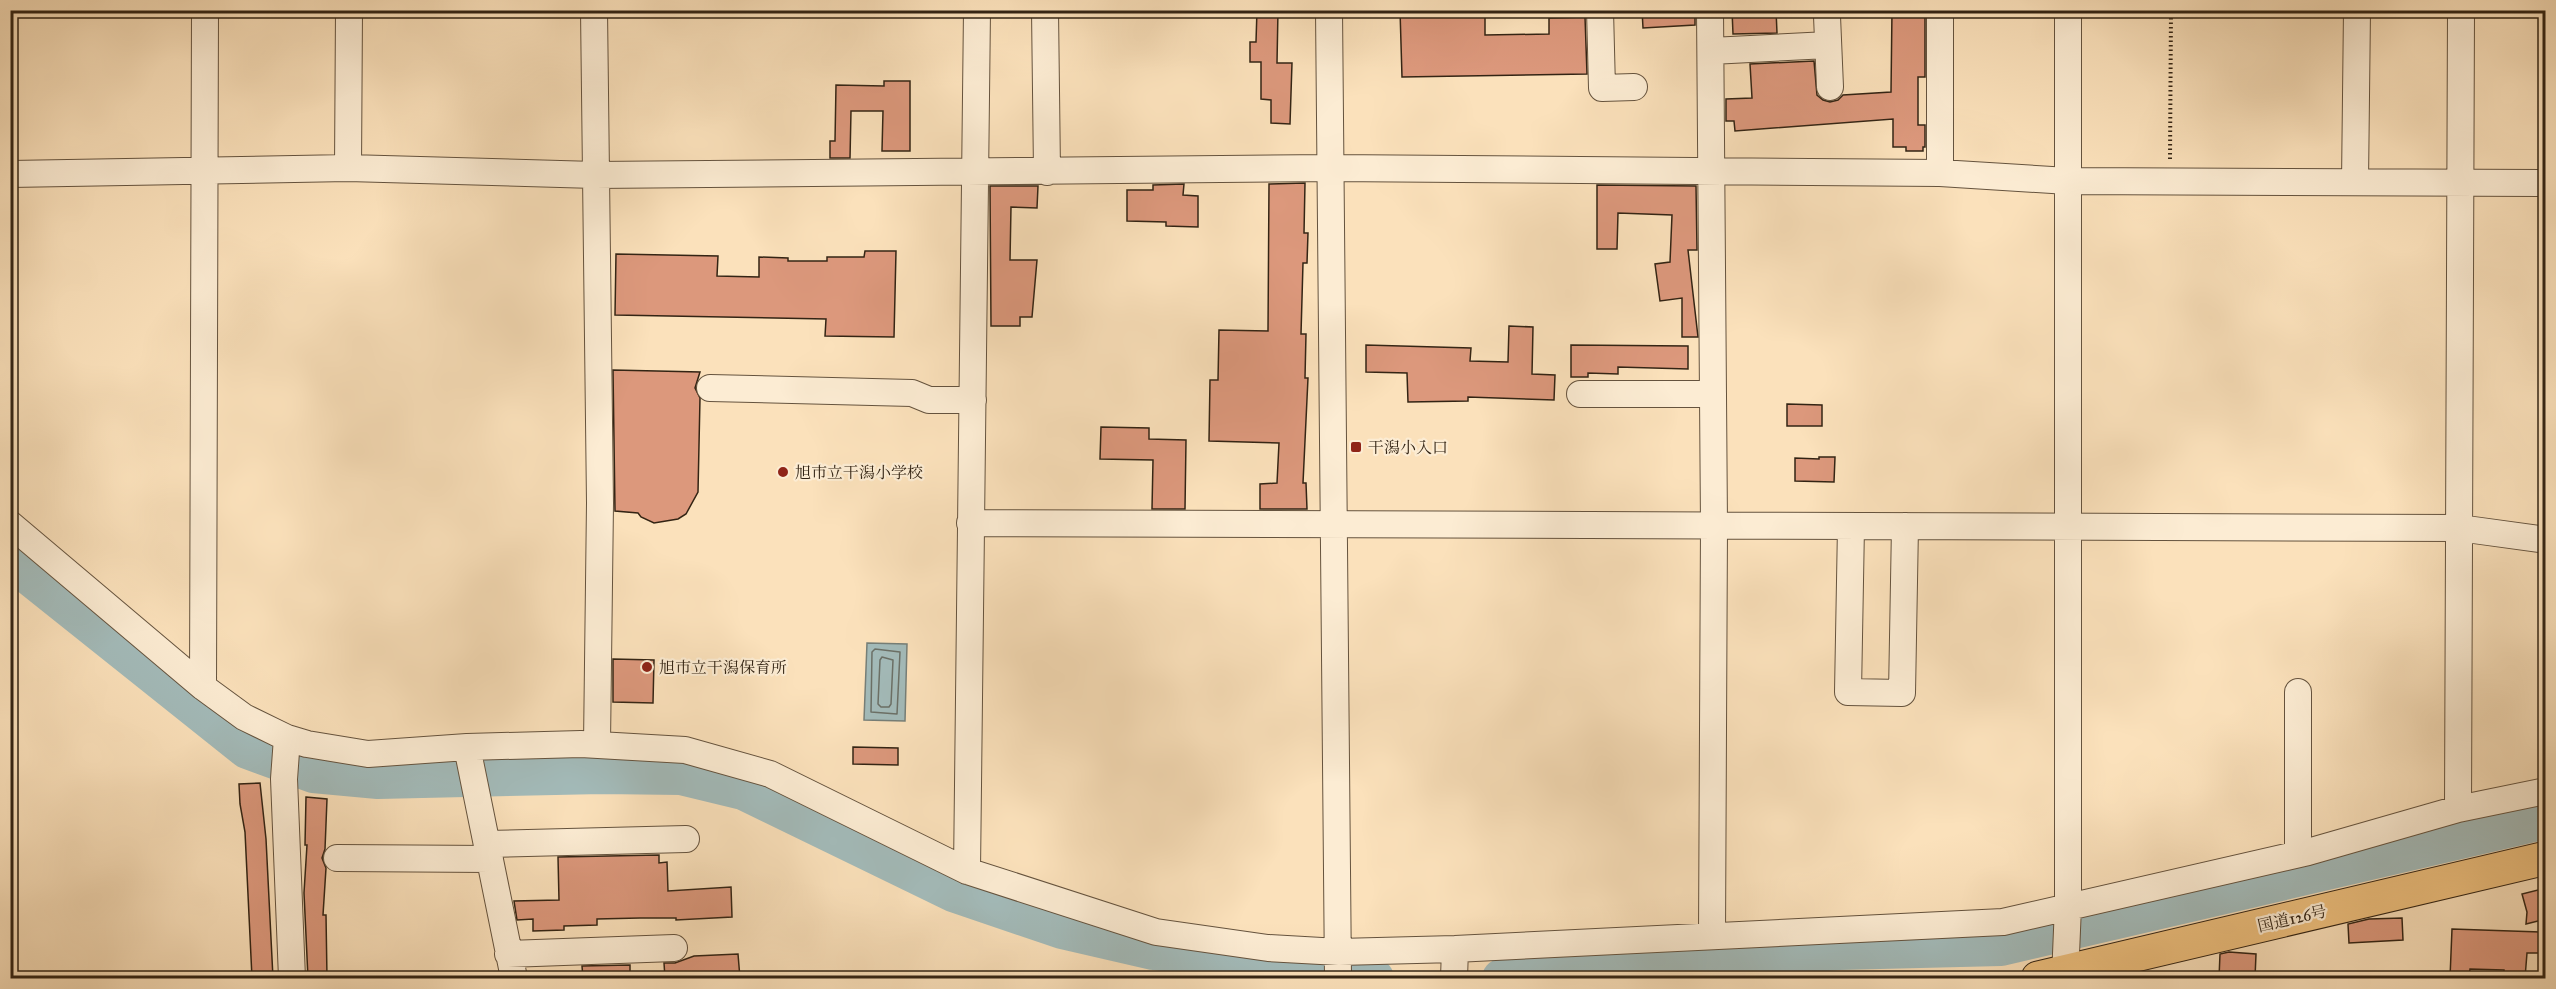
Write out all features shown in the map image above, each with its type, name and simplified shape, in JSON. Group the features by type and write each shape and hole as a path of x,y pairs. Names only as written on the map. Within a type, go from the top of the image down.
{"highway":[{"name":"国道126号","path":"2059,970 2546,858"}],"street":[{"path":"203,687 204,10"},
{"path":"348,168 349,10"},
{"path":"594,10 600,503 597,744"},
{"path":"967,871 970,523 977,173 977,10"},
{"path":"1045,10 1047,172"},
{"path":"1329,10 1338,978"},
{"path":"1600,10 1602,88 1634,87"},
{"path":"1710,10 1713,394 1712,936"},
{"path":"1940,10 1940,173"},
{"path":"2059,970 2068,906 2068,10"},
{"path":"2355,182 2357,10"},
{"path":"2458,809 2461,10"},
{"path":"1827,16 1830,87"},
{"path":"1711,51 1828,45"},
{"path":"10,174 348,168 595,175 1331,168 1940,173 2068,181 2546,183"},
{"path":"710,388 912,393 929,400 973,400"},
{"path":"1580,394 1713,394"},
{"path":"970,523 2459,528 2546,540"},
{"path":"10,524 203,687 286,744 307,744 368,754 469,754 597,744 685,750 770,774 967,871 1156,932 1268,948 1338,952 1455,949 2003,922 2298,854 2458,809 2546,791"},
{"path":"1851,526 1848,692 1902,693 1905,526"},
{"path":"2298,692 2298,854"},
{"path":"286,744 284,779 292,978"},
{"path":"469,754 511,966 674,948"},
{"path":"337,858 489,852 686,839"},
{"path":"1454,978 1455,949"}],"path":[{"path":"2170,181 2171,10"}],"water":[{"path":"867,643 907,644 905,721 864,720"}],"building":[{"path":"1257,10 1278,10 1277,63 1292,63 1290,124 1271,123 1271,100 1261,99 1261,62 1250,62 1250,42 1256,42"},
{"path":"1400,10 1485,10 1485,35 1549,34 1549,18 1585,17 1587,74 1402,77"},
{"path":"1642,10 1695,10 1695,25 1643,28"},
{"path":"1732,10 1776,10 1777,33 1733,34"},
{"path":"1892,10 1925,10 1925,77 1918,77 1918,125 1925,125 1923,151 1906,151 1906,147 1893,147 1893,119 1735,131 1734,121 1726,121 1726,99 1752,98 1750,64 1814,61 1817,95 1830,102 1838,100 1843,95 1891,92"},
{"path":"884,81 910,81 910,151 882,151 883,111 851,111 850,158 830,158 830,141 835,141 836,85 884,86"},
{"path":"1305,183 1304,233 1308,233 1307,263 1303,263 1301,334 1306,334 1305,378 1308,378 1303,483 1306,483 1307,509 1260,509 1260,484 1277,483 1279,443 1209,441 1210,380 1218,380 1219,330 1268,331 1269,184"},
{"path":"1184,184 1183,195 1198,196 1198,227 1166,226 1166,222 1127,221 1127,190 1153,190 1153,185"},
{"path":"1597,185 1696,186 1697,250 1688,250 1698,337 1682,337 1682,298 1660,301 1655,264 1670,262 1672,215 1618,213 1617,249 1597,249"},
{"path":"990,186 1038,186 1037,208 1011,207 1010,260 1037,260 1032,317 1020,317 1020,326 991,326"},
{"path":"865,251 896,251 894,337 825,336 826,319 615,315 616,254 718,256 717,276 759,277 759,257 788,258 788,261 827,261 827,257 864,257"},
{"path":"1509,326 1533,327 1532,374 1555,375 1554,400 1468,397 1468,401 1408,402 1407,373 1366,372 1366,345 1471,348 1470,361 1508,362"},
{"path":"1571,345 1688,346 1688,369 1618,367 1618,374 1588,373 1588,377 1571,377"},
{"path":"613,370 700,372 695,388 700,398 698,492 686,514 678,519 654,523 641,517 638,513 615,511"},
{"path":"1787,404 1822,405 1822,426 1787,426"},
{"path":"1101,427 1149,428 1149,439 1186,440 1185,509 1152,509 1153,460 1100,459"},
{"path":"1819,457 1835,457 1834,482 1795,481 1795,458 1819,459"},
{"path":"613,659 654,660 653,703 613,702"},
{"path":"853,747 898,748 898,765 853,764"},
{"path":"260,783 266,839 273,978 252,978 245,832 240,804 239,784"},
{"path":"306,797 327,799 325,849 322,858 326,868 323,915 326,915 327,978 308,978 304,893 307,845 305,845"},
{"path":"659,855 659,863 667,862 668,891 731,887 732,917 676,920 676,918 597,919 597,925 564,926 564,930 533,931 533,919 517,920 514,901 559,900 558,857"},
{"path":"2546,888 2546,919 2526,924 2527,912 2522,894"},
{"path":"2402,918 2403,940 2349,943 2348,924 2369,919"},
{"path":"2452,929 2540,932 2540,953 2527,953 2525,978 2504,978 2504,970 2470,969 2469,978 2450,978"},
{"path":"2229,952 2256,954 2255,978 2219,978 2220,954"},
{"path":"738,954 740,978 665,978 664,963 675,963 694,956"},
{"path":"630,965 630,978 583,978 582,966"}],"waterway":[{"path":"10,561 247,750 313,774 378,780 602,775 681,776 743,791 953,893 1062,930 1153,951 1375,978"},
{"path":"1501,978 1839,951 2001,947 2546,820"}],"place":[{"name":"干潟小入口","path":"1356,447"},
{"name":"旭市立干潟小学校","path":"783,472"},
{"name":"旭市立干潟保育所","path":"647,667"}]}
